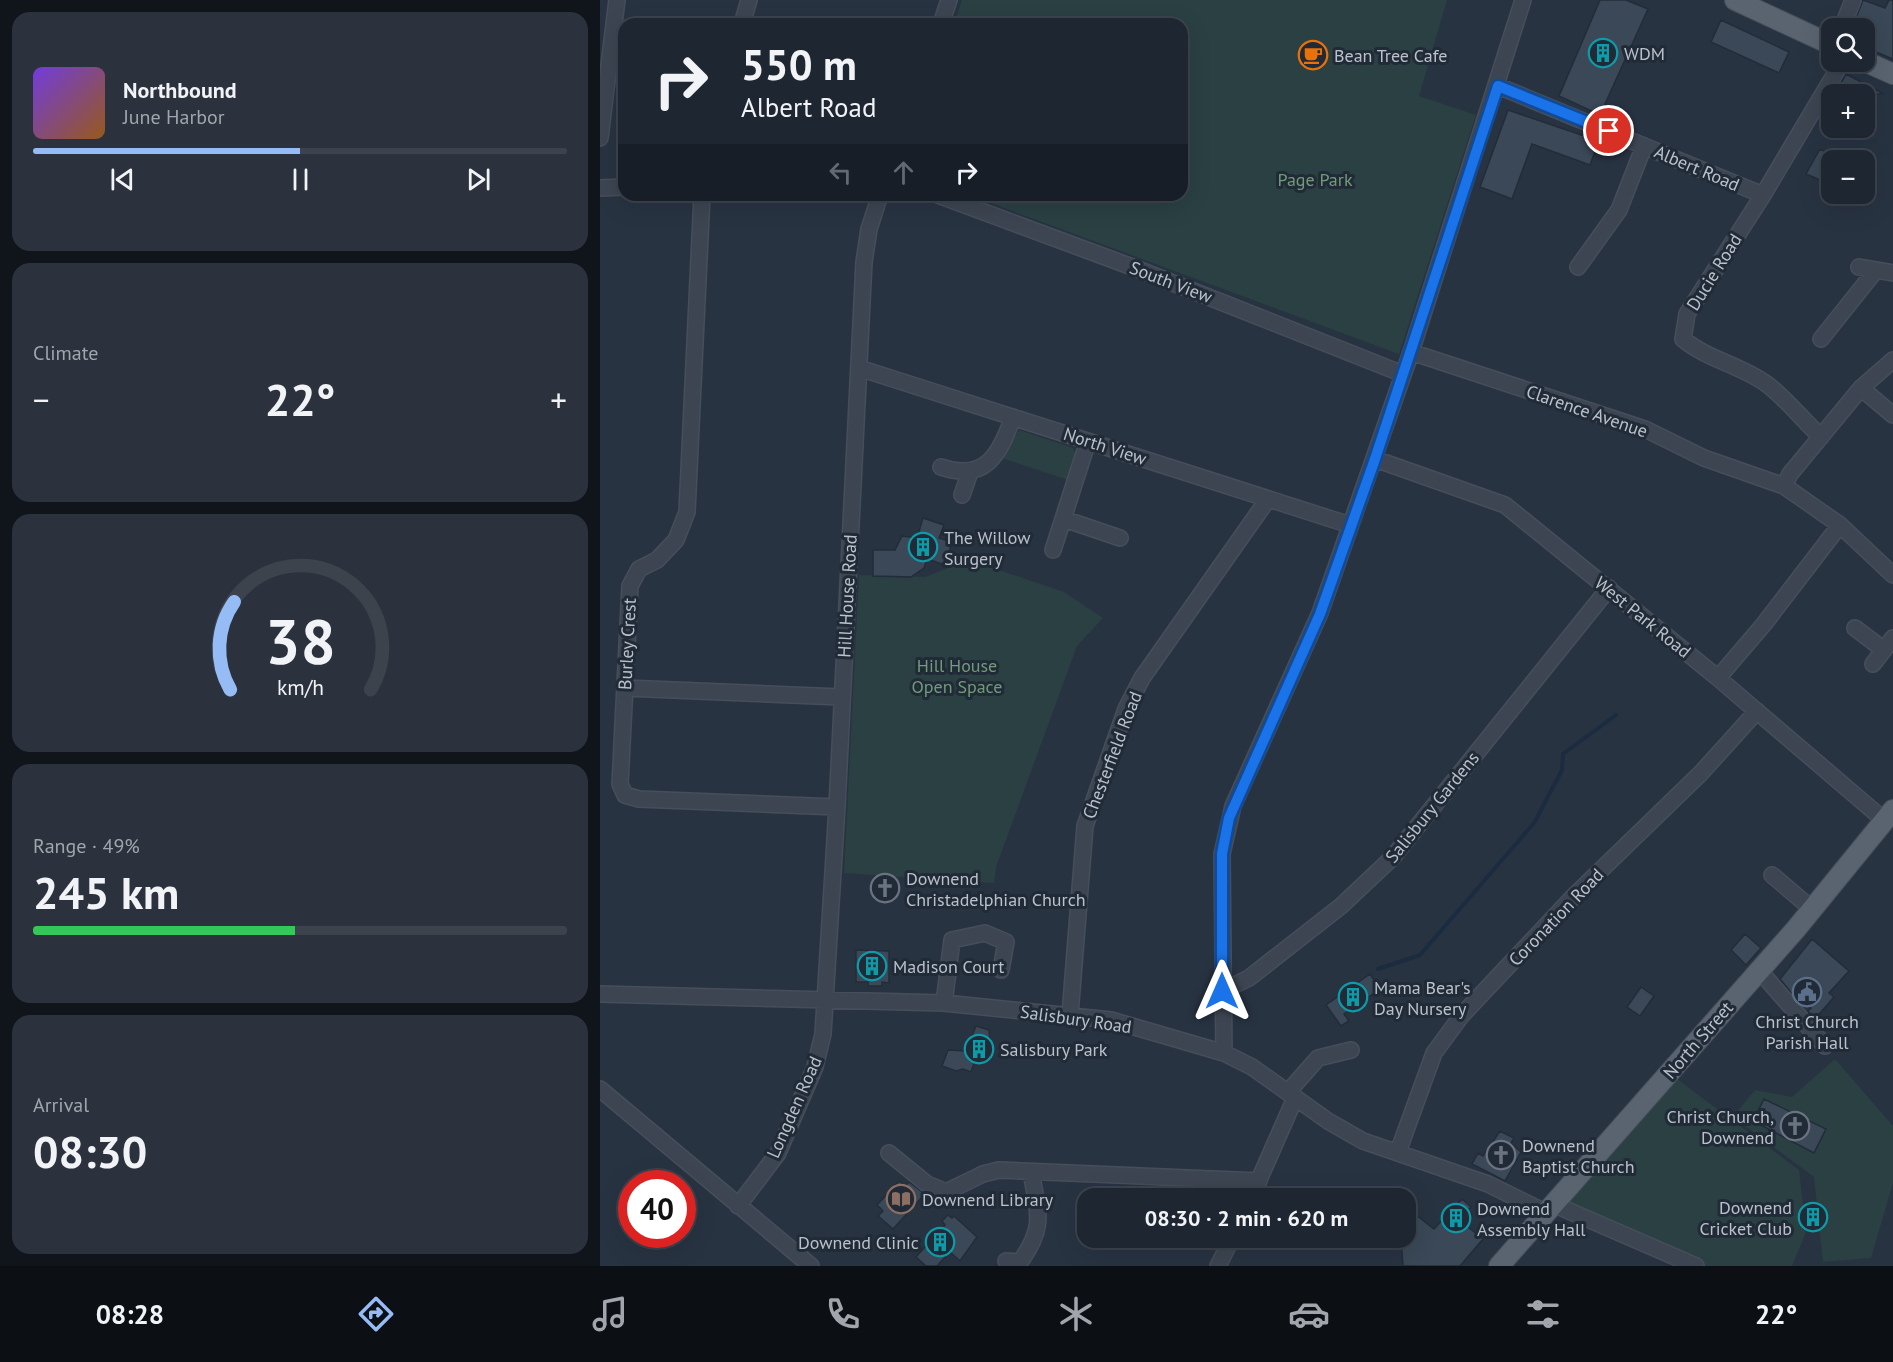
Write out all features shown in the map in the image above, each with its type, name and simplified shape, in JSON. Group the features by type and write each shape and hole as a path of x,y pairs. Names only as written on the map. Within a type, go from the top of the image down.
{"main road":[{"path":"1735,0 1768,7 1821,38"},
{"path":"1875,66 1893,74"},
{"name":"North Street","path":"1499,1266 1812,909 1888,815"}],"street":[{"path":"600,138 618,0"},
{"path":"744,18 749,0"},
{"path":"943,18 949,0"},
{"path":"1224,1053 1222,854 1225,831 1233,806 1320,614 1411,352 1498,86 1523,0"},
{"path":"1846,18 1853,0"},
{"name":"Ducie Road","path":"1821,437 1768,385 1735,366 1698,352 1683,339 1687,314 1763,195 1836,72"},
{"name":"Albert Road","path":"1498,86 1763,195"},
{"path":"1578,267 1619,210 1644,146"},
{"path":"600,188 618,187"},
{"name":"Burley Crest","path":"702,201 687,512 676,540 657,560 639,569 630,586 620,784 625,795 639,799 837,807"},
{"name":"Hill House Road","path":"827,999 831,874 837,807 864,262 869,229 878,201"},
{"name":"South View","path":"954,201 1135,268 1403,374"},
{"path":"1859,267 1893,274"},
{"path":"1821,339 1876,270"},
{"name":"Clarence Avenue","path":"1411,352 1645,429 1704,458 1784,486 1840,525 1893,575"},
{"path":"1784,486 1790,474 1861,388 1893,360"},
{"name":"North View","path":"859,368 1350,525"},
{"path":"1861,388 1893,415"},
{"path":"941,467 960,473 970,472 998,452 1013,417"},
{"path":"1053,550 1088,441"},
{"name":"West Park Road","path":"1375,459 1505,505 1888,815"},
{"path":"962,495 970,472"},
{"name":"Chesterfield Road","path":"1070,1015 1085,826 1126,709 1142,678 1268,499"},
{"path":"1064,519 1120,538"},
{"path":"1718,678 1764,624 1840,525"},
{"name":"Salisbury Gardens","path":"1222,991 1258,971 1341,906 1392,858 1609,588"},
{"path":"1855,628 1888,644 1873,664"},
{"path":"625,688 841,697"},
{"name":"Coronation Road","path":"1398,1152 1434,1053 1462,1015 1574,896 1701,773 1757,711"},
{"path":"1777,883 1812,909"},
{"path":"944,1003 952,940 985,933 1006,942 1001,970"},
{"path":"1759,970 1825,1046"},
{"name":"Salisbury Road","path":"600,994 944,1003 1111,1020 1224,1053 1252,1067 1349,1134 1488,1184 1696,1266"},
{"name":"Longden Road","path":"738,1206 778,1153 803,1095 820,1045 827,999"},
{"path":"1256,1188 1291,1095 1318,1058 1351,1050"},
{"path":"600,1089 811,1266"},
{"path":"889,1153 927,1184 946,1192 983,1174 999,1170 1259,1181"},
{"path":"1006,1261 1020,1262 1035,1241 1038,1218 1031,1172"},
{"path":"1218,1266 1227,1248"}],"green space":[{"name":"Page Park","path":"962,0 1447,0 1419,96 1476,115 1399,354 985,201 1188,201 1188,18 956,18"},
{"path":"1019,430 1073,448 1075,453 1068,480 1002,458"},
{"name":"Hill House Open Space","path":"969,560 1064,592 1103,618 1077,646 996,867 994,883 844,873 859,575 925,577"},
{"path":"1835,1059 1893,1126 1893,1183 1871,1258 1823,1262 1814,1177 1733,1117 1755,1090 1792,1097"},
{"path":"1677,1079 1799,1170 1806,1232 1792,1266 1706,1266 1571,1208 1566,1200"}],"building":[{"name":"WDM","path":"1600,0 1626,0 1648,9 1600,115 1559,96"},
{"path":"1863,0 1885,8 1889,0 1893,0 1893,59 1875,52 1875,18 1856,18"},
{"path":"1721,20 1789,52 1779,73 1711,42"},
{"path":"1846,74 1865,84 1841,84"},
{"path":"1875,89 1884,94 1877,94 1875,98"},
{"path":"1508,110 1599,141 1590,165 1532,144 1512,199 1480,187"},
{"path":"1820,149 1822,150 1821,180 1806,174"},
{"name":"The Willow Surgery","path":"923,518 944,525 939,538 952,542 945,565 927,559 924,568 911,577 873,576 873,550 895,550 902,536 917,538"},
{"path":"1745,934 1761,948 1746,965 1731,950"},
{"path":"1812,939 1849,971 1829,993 1834,997 1815,1019 1808,1011 1811,1008 1794,996 1780,979"},
{"name":"Madison Court","path":"856,950 889,951 889,983 882,982 882,986 868,986 868,982 856,982"},
{"name":"Mama Bear's Day Nursery","path":"1370,974 1380,989 1344,1014 1349,1021 1341,1026 1326,1005"},
{"path":"1641,987 1654,996 1640,1016 1627,1007"},
{"name":"Salisbury Park","path":"976,1026 989,1030 990,1042 985,1054 978,1052 971,1072 963,1069 956,1071 942,1066 948,1050 966,1051"},
{"name":"Christ Church, Downend","path":"1764,1099 1826,1129 1814,1153 1753,1121"},
{"name":"Downend Baptist Church","path":"1500,1131 1514,1138 1511,1143 1521,1152 1505,1181 1472,1164 1478,1153 1483,1156"},
{"name":"Downend Library","path":"899,1181 905,1186 909,1182 925,1194 893,1229 878,1216 883,1211 877,1205"},
{"path":"1462,1199 1471,1207 1468,1210 1472,1214 1463,1223 1483,1239 1460,1266 1403,1266 1402,1248 1416,1248 1416,1215 1434,1229"},
{"name":"Downend Cricket Club","path":"1817,1204 1820,1227 1809,1228 1806,1205"},
{"name":"Downend Clinic","path":"948,1215 952,1218 954,1216 977,1237 960,1261 950,1252 937,1266 926,1266 916,1257 945,1225 942,1221"}],"waterway":[{"path":"1378,969 1420,955 1534,823 1562,770 1563,754 1616,715"}],"place":[{"name":"WDM","path":"1603,53"},
{"name":"Bean Tree Cafe","path":"1313,55"},
{"name":"The Willow Surgery","path":"923,547"},
{"name":"Downend Christadelphian Church","path":"885,888"},
{"name":"Madison Court","path":"872,966"},
{"name":"Christ Church Parish Hall","path":"1807,992"},
{"name":"Mama Bear's Day Nursery","path":"1353,997"},
{"name":"Salisbury Park","path":"979,1049"},
{"name":"Christ Church, Downend","path":"1795,1126"},
{"name":"Downend Baptist Church","path":"1501,1155"},
{"name":"Downend Library","path":"901,1199"},
{"name":"Downend Cricket Club","path":"1813,1217"},
{"name":"Downend Assembly Hall","path":"1456,1218"},
{"name":"Downend Clinic","path":"940,1242"}],"route":[{"path":"1222,991 1222,854 1225,831 1233,806 1320,614 1375,459 1498,86 1609,131"}]}
